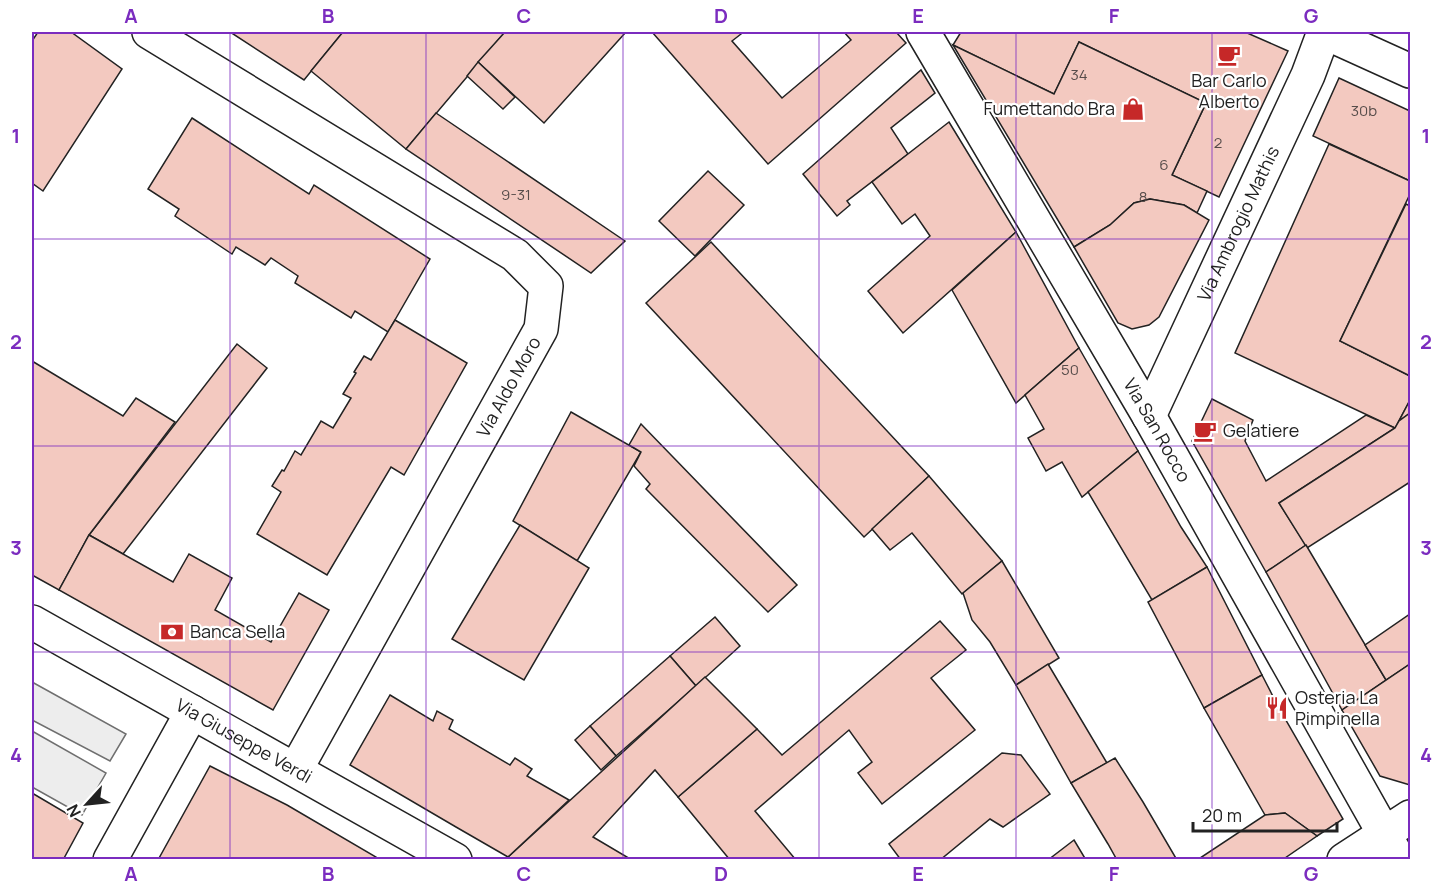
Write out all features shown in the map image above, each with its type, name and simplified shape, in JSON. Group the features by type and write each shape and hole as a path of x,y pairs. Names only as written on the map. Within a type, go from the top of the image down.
{"street":[{"name":"Via Aldo Moro","path":"149,32 515,255 546,286 541,328 296,770"},
{"path":"1324,32 1410,71"},
{"name":"Via Ambrogio Mathis","path":"1149,416 1284,126 1324,32"},
{"name":"Via San Rocco","path":"925,33 1149,416 1391,847"},
{"name":"Via Giuseppe Verdi","path":"32,622 455,860"},
{"path":"110,860 192,712"},
{"path":"1344,860 1391,847 1410,817"}],"shaded area":[{"path":"32,682 126,734 110,761 32,720"},
{"path":"32,731 106,773 82,815 32,787"}],"building":[{"path":"38,32 71,32 122,69 43,191 32,183 32,41"},
{"path":"230,32 343,32 304,80"},
{"path":"343,32 505,32 406,149 311,71"},
{"path":"505,32 626,32 544,123 478,62"},
{"path":"652,32 739,32 741,34 732,41 782,98 851,40 844,32 896,32 906,43 768,164"},
{"path":"961,32 1245,32 1288,51 1219,197 1172,175 1206,103 1079,42 1054,94 953,45"},
{"path":"1079,42 1206,103 1172,175 1207,191 1197,213 1184,205 1150,199 1134,203 1110,225 1074,247 953,45 1054,94"},
{"path":"478,62 515,97 503,109 467,76"},
{"path":"921,70 935,93 891,128 908,154 847,201 850,205 837,216 803,174"},
{"path":"1339,78 1410,111 1410,181 1313,136"},
{"path":"436,113 625,241 591,273 406,149"},
{"path":"192,118 309,194 314,185 430,259 388,332 355,311 351,318 295,283 298,276 271,258 265,265 236,247 232,254 175,216 179,209 148,189"},
{"path":"949,122 1016,232 903,333 868,291 930,236 915,214 902,224 872,182"},
{"path":"1329,144 1410,181 1410,194 1340,341 1410,376 1410,400 1395,428 1235,353"},
{"path":"708,171 744,205 695,256 659,221"},
{"path":"1150,199 1184,205 1209,220 1159,317 1149,325 1132,329 1118,323 1074,247 1110,225 1134,203"},
{"path":"1406,204 1410,206 1410,376 1340,341"},
{"path":"1016,232 1079,348 1016,403 952,290"},
{"path":"711,242 929,476 864,537 646,303"},
{"path":"395,320 467,363 404,475 391,467 327,575 257,534 281,492 272,486 282,470 284,471 295,451 301,455 321,421 333,428 351,398 343,394 356,373 354,372 364,356 371,360"},
{"path":"237,344 267,368 123,554 89,535"},
{"path":"1079,348 1138,451 1082,497 1062,462 1046,471 1028,438 1044,429 1025,395"},
{"path":"32,361 123,416 136,398 175,422 89,535 59,590 32,575"},
{"path":"1212,399 1253,420 1245,441 1266,481 1366,415 1395,428 1279,503 1306,545 1266,572 1192,441"},
{"path":"1410,400 1410,413 1399,421"},
{"path":"571,412 641,452 577,561 513,521"},
{"path":"1410,413 1410,482 1307,548 1279,503 1395,428 1399,421"},
{"path":"641,424 797,585 768,612 646,489 650,484 634,466 641,452 629,445"},
{"path":"1138,451 1181,527 1207,567 1152,600 1088,492"},
{"path":"929,476 1002,561 962,594 912,533 890,550 872,529"},
{"path":"520,525 589,568 524,680 452,639"},
{"path":"89,535 173,582 189,554 232,578 215,610 271,642 299,593 329,610 273,710 59,590"},
{"path":"1306,545 1386,680 1342,710 1266,572"},
{"path":"1002,561 1059,658 1016,685 990,642 972,620 963,593"},
{"path":"1207,567 1262,675 1204,708 1148,602"},
{"path":"1410,614 1410,664 1386,680 1365,645"},
{"path":"715,617 740,646 696,686 670,656"},
{"path":"940,621 966,650 931,678 975,730 882,804 858,773 872,762 849,730 755,811 796,860 730,860 678,797 757,729 782,755"},
{"path":"670,656 696,686 616,756 590,726"},
{"path":"1048,664 1107,763 1071,783 1016,685"},
{"path":"1410,664 1410,785 1380,776 1342,710"},
{"path":"1262,675 1343,819 1317,836 1285,813 1265,815 1204,708"},
{"path":"705,677 757,729 678,797 655,770 593,837 632,860 512,860 508,857"},
{"path":"390,695 433,721 437,711 453,720 449,729 510,765 515,758 532,769 527,776 569,800 508,857 350,765"},
{"path":"590,726 616,756 601,770 575,740"},
{"path":"1002,753 1021,755 1050,794 1003,827 990,819 940,860 901,860 889,844"},
{"path":"1115,758 1177,860 1117,860 1071,783"},
{"path":"210,766 287,805 376,857 375,860 158,860"},
{"path":"32,793 83,823 63,860 32,860"},
{"path":"1285,813 1317,836 1282,860 1197,860 1265,815"},
{"path":"1074,840 1086,860 1048,860"}],"place":[{"name":"Bar Carlo Alberto","path":"1229,55"},
{"name":"Fumettando Bra","path":"1133,109"},
{"name":"Gelatiere","path":"1205,431"},
{"name":"Banca Sella","path":"172,632"},
{"name":"Osteria La Pimpinella","path":"1277,708"}]}
